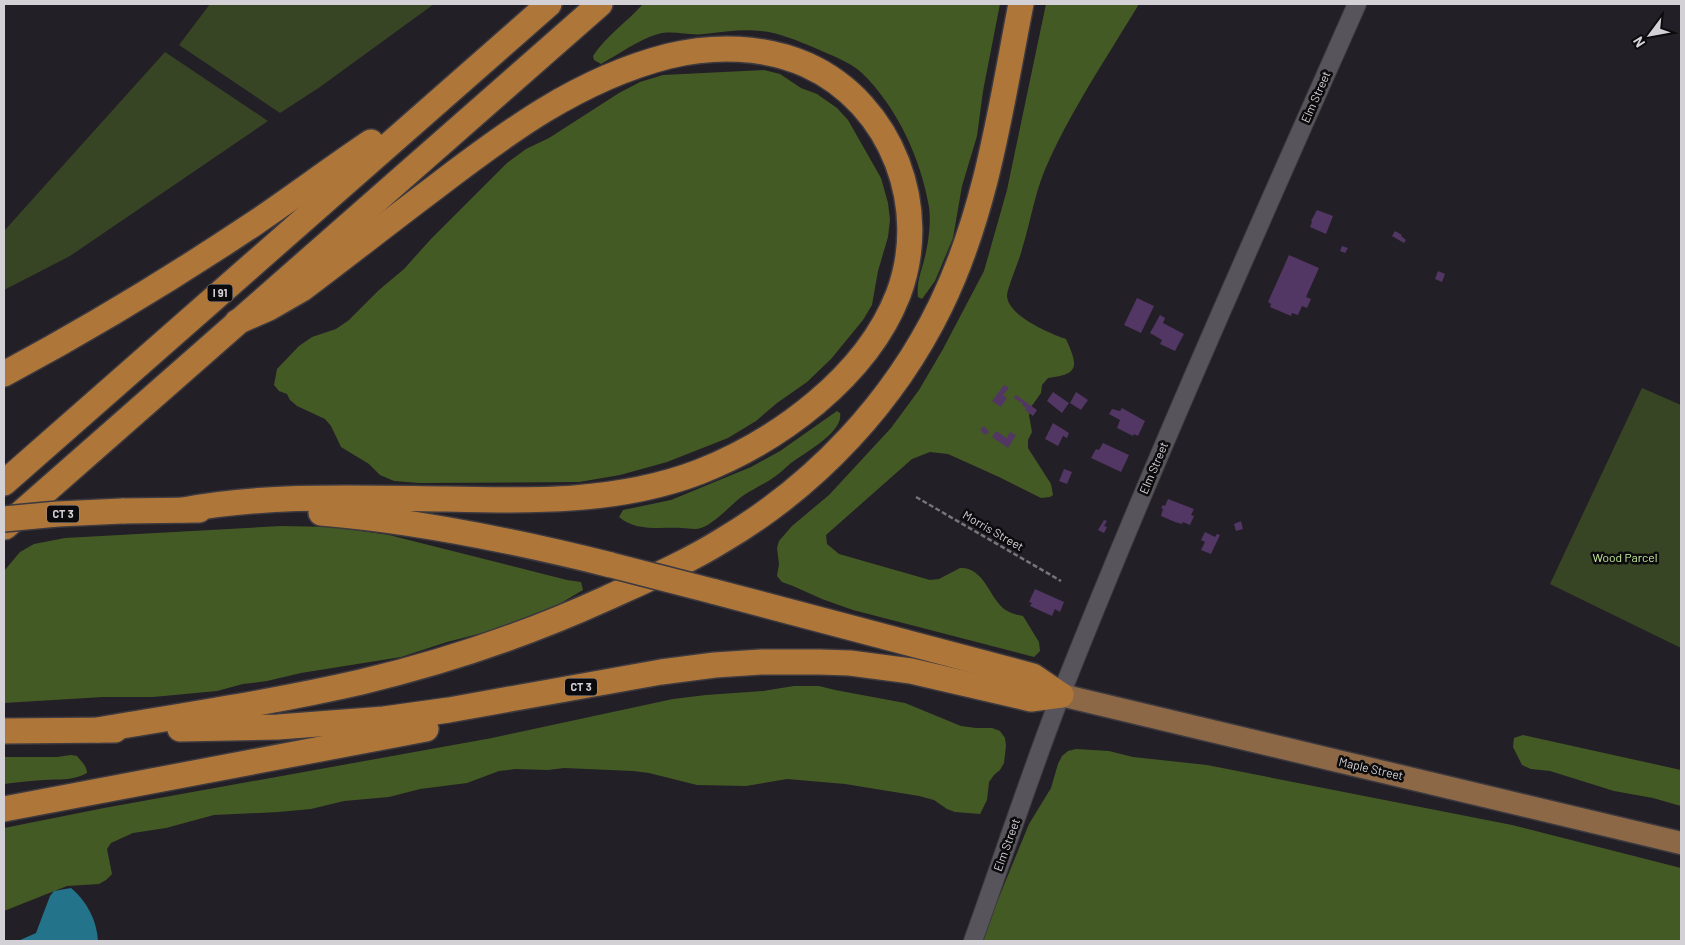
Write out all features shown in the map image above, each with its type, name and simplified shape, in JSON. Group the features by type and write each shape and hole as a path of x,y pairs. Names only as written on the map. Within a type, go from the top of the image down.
{"highway":[{"name":"I 91","path":"4,483 549,4"},
{"name":"I 91","path":"4,528 600,4"},
{"path":"98,730 320,691 391,675 472,650 547,623 638,584 690,559 725,540 779,502 826,462 878,404 910,360 942,304 964,253 983,191 1021,4"},
{"path":"182,510 253,502 319,499 517,501 574,499 650,488 712,466 758,442 819,400 843,377 869,347 891,310 905,270 910,232 908,198 900,168 883,133 859,102 832,79 803,64 766,52 729,49 683,53 656,60 617,74 570,95 533,116 492,144 302,289 269,308 237,322"},
{"path":"4,374 88,328 154,287 261,219 384,134 436,104"},
{"name":"CT 3","path":"4,519 58,514 182,510 285,511 405,522 491,537 611,565 1033,676 1061,695"},
{"name":"CT 3","path":"4,731 278,727 354,722 411,716 682,669 738,663 792,661 850,663 911,671 1031,699 1061,695"},
{"path":"4,809 483,718 508,710 534,696"}],"main road":[{"name":"Maple Street","path":"1061,695 1681,843"}],"street":[{"name":"Elm Street","path":"973,941 1061,695 1164,446 1357,4"}],"path":[{"name":"Morris Street","path":"916,497 1061,581"}],"green space":[{"path":"210,4 434,4 320,87 280,113 179,45"},
{"path":"643,4 1000,4 983,91 977,136 962,186 953,238 935,281 922,299 918,297 918,285 925,258 930,224 925,189 914,152 906,135 886,102 862,73 833,56 802,43 775,34 754,30 698,34 658,34 643,40 601,64 594,60 593,56 604,42"},
{"path":"1046,4 1139,4 1088,86 1044,172 1007,296 1009,303 1022,317 1066,339 1073,356 1074,367 1071,371 1048,378 1042,385 1041,393 1031,407 1029,415 1032,432 1028,440 1028,448 1051,484 1053,495 1041,498 948,454 930,452 912,459 826,535 827,544 839,554 930,580 939,579 960,568 975,572 981,577 1004,609 1013,614 1023,616 1039,642 1040,651 1034,657 853,610 822,599 782,582 777,576 779,564 777,548 779,541 792,526 829,495 891,428 919,390 984,271 1007,190"},
{"path":"165,52 268,121 70,256 4,290 4,231"},
{"path":"764,70 780,74 801,88 817,94 837,108 848,120 881,178 888,203 890,220 888,237 878,271 872,305 863,320 831,359 807,382 777,403 756,421 728,438 667,462 620,475 579,482 419,483 394,481 380,475 369,464 341,447 331,426 325,419 297,406 290,400 287,394 279,391 274,385 277,369 299,346 312,337 336,329 349,320 379,290 404,269 431,239 507,163 526,149 549,138 619,93 640,82 663,75"},
{"name":"Wood Parcel","path":"1642,388 1681,405 1681,648 1550,584"},
{"path":"837,411 840,413 840,420 830,435 773,478 744,495 718,518 701,528 641,527 626,522 619,517 623,510 671,500 751,467 780,451"},
{"path":"281,526 335,527 389,535 581,582 583,590 554,607 486,632 401,657 301,673 217,691 153,697 103,697 4,703 4,571 20,552 34,544 65,538"},
{"path":"794,686 819,686 905,703 961,726 992,728 1000,731 1005,738 1006,746 1004,763 989,782 987,800 980,814 955,812 934,800 919,796 845,784 787,779 746,786 697,785 633,771 564,768 548,770 515,769 499,771 467,783 420,789 389,797 344,801 311,809 214,815 166,828 133,833 111,843 107,849 112,874 106,880 99,884 67,886 4,911 4,828 104,808 492,738 673,699 763,691"},
{"path":"1523,735 1681,770 1681,806 1653,798 1614,791 1550,771 1531,769 1522,765 1513,747 1514,738"},
{"path":"1076,749 1109,751 1133,757 1207,765 1512,825 1681,868 1681,941 981,941 1029,824 1051,788 1058,764 1062,756 1068,751"},
{"path":"77,756 85,766 87,773 71,778 4,784 4,757 57,757"}],"water":[{"path":"71,888 82,899 90,912 96,926 98,941 18,941 36,933 50,896 54,891"}],"building":[{"path":"1317,210 1333,216 1326,234 1310,227"},
{"path":"1395,231 1406,240 1404,243 1392,236"},
{"path":"1342,246 1348,248 1345,253 1340,251"},
{"path":"1289,255 1319,268 1306,297 1311,299 1307,308 1302,306 1298,315 1292,313 1291,316 1270,307 1271,304 1268,302"},
{"path":"1438,271 1445,274 1442,282 1435,279"},
{"path":"1137,298 1154,306 1141,333 1124,325"},
{"path":"1160,315 1165,318 1163,323 1184,334 1175,351 1160,344 1162,340 1150,333"},
{"path":"1004,385 1009,388 1003,395 1007,398 1001,407 992,401"},
{"path":"1053,392 1069,403 1062,413 1047,401"},
{"path":"1076,392 1088,400 1081,410 1070,403"},
{"path":"1016,395 1037,410 1033,416 1025,410 1026,408 1023,404 1014,398"},
{"path":"1122,408 1145,421 1138,436 1134,434 1133,436 1117,428 1120,420 1109,414 1112,409 1120,411"},
{"path":"1053,423 1069,433 1067,438 1063,436 1058,446 1045,439"},
{"path":"984,426 989,432 985,435 980,430"},
{"path":"996,431 1007,438 1010,432 1016,435 1008,448 992,437"},
{"path":"1103,443 1129,455 1121,472 1091,458 1096,449 1099,450"},
{"path":"1064,469 1072,472 1067,484 1059,481"},
{"path":"1168,499 1194,509 1191,515 1194,516 1190,525 1183,522 1182,524 1175,522 1161,516 1163,509 1161,508 1163,505 1165,506"},
{"path":"1104,520 1107,521 1104,526 1107,527 1104,533 1098,530"},
{"path":"1241,521 1243,529 1236,531 1234,524"},
{"path":"1205,532 1215,537 1217,534 1220,535 1211,554 1201,550 1205,542 1201,540"},
{"path":"1035,589 1064,602 1060,612 1055,609 1052,616 1030,606 1032,603 1029,602"}]}
